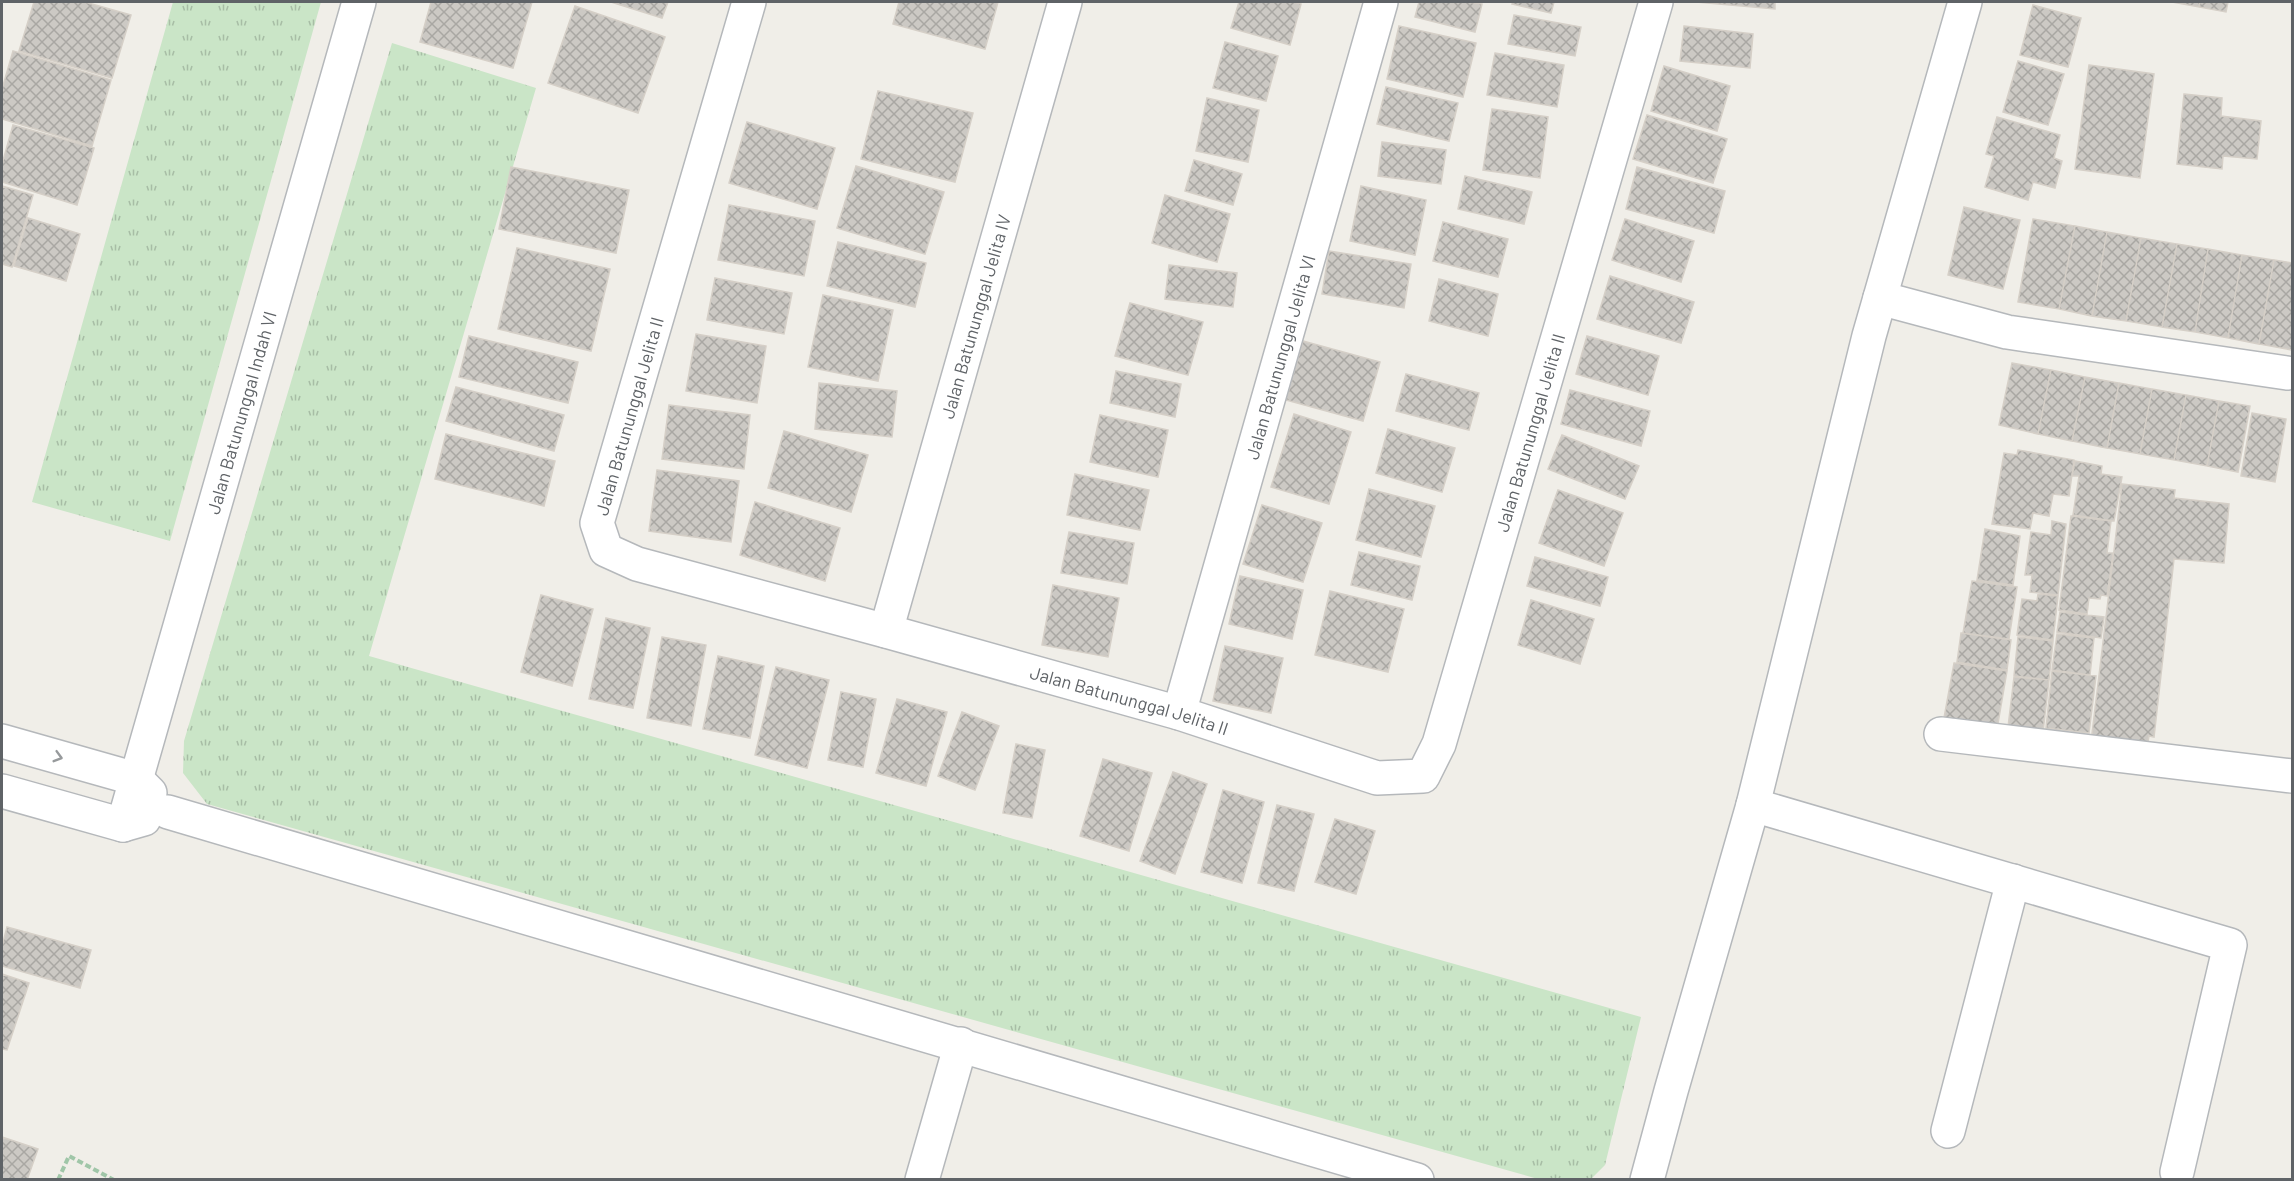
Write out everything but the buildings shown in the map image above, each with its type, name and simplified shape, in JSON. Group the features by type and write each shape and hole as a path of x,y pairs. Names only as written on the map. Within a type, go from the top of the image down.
{"street":[{"name":"Jalan Batununggal Indah VI","path":"123,825 360,2"},
{"name":"Jalan Batununggal Jelita II","path":"749,2 597,523 606,550 637,564 1179,713 1377,778 1423,776 1439,744 1656,2"},
{"name":"Jalan Batununggal Jelita IV","path":"886,631 1065,2"},
{"name":"Jalan Batununggal Jelita VI","path":"1179,713 1381,2"},
{"path":"1647,1179 1754,805 1869,336 1965,2"},
{"path":"1880,298 2007,332 2287,373"},
{"path":"1941,734 2292,776"},
{"path":"2,741 136,779 168,812 1418,1179"},
{"path":"2,790 123,825 168,812"},
{"path":"1754,805 2230,945 2177,1173"},
{"path":"1948,1131 2013,881"},
{"path":"922,1179 960,1044"}],"path":[{"path":"58,1179 69,1156 114,1179"}],"green space":[{"path":"173,2 321,2 170,541 32,502"},
{"path":"392,43 536,88 369,656 1641,1017 1605,1165 1591,1179 1538,1179 207,804 183,773 184,741"}]}
